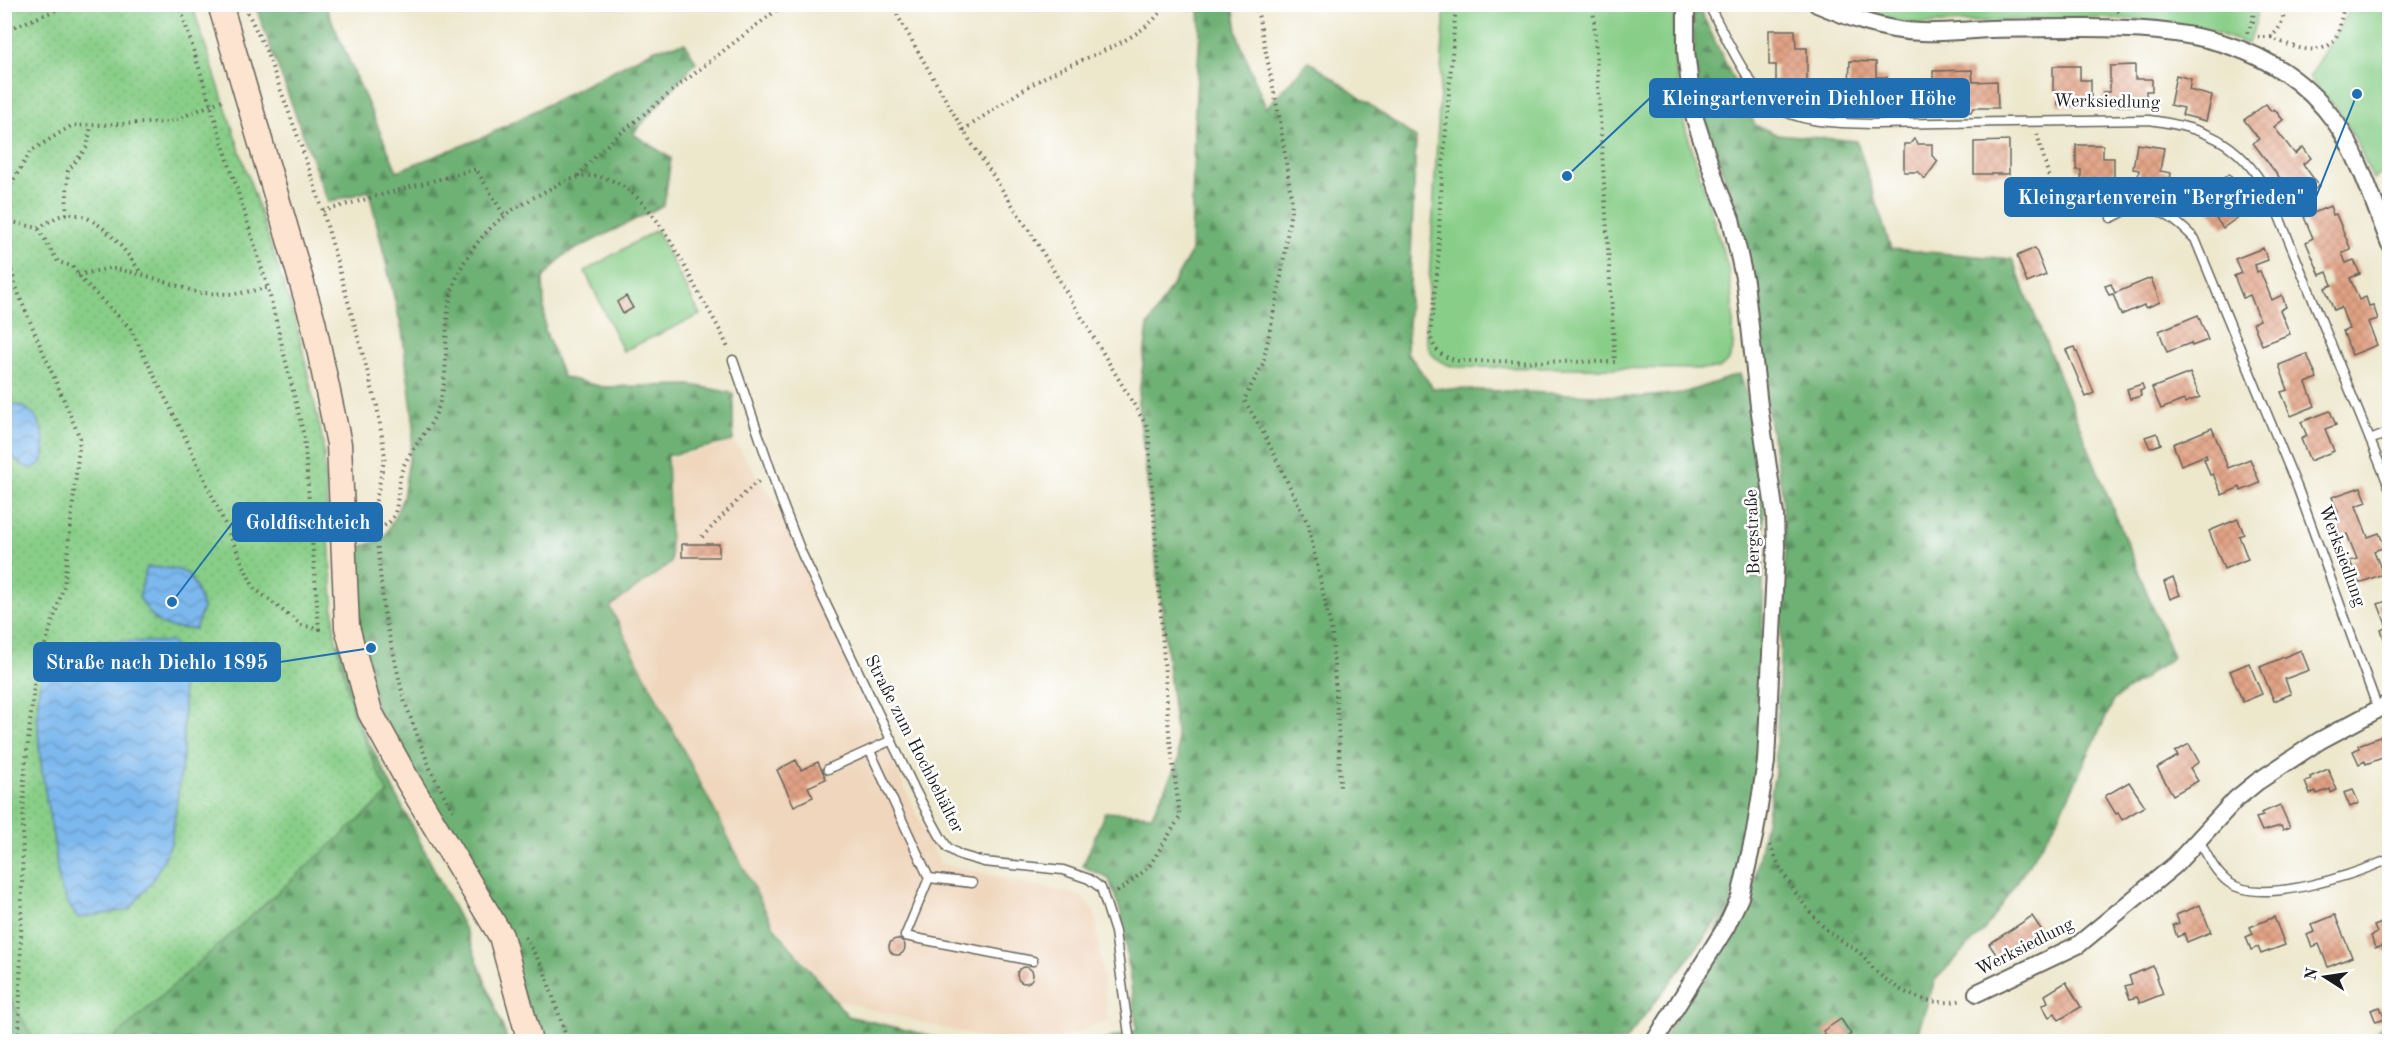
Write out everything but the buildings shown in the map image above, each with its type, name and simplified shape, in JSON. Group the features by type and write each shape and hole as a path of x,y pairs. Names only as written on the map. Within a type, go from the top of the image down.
{"main road":[{"path":"220,4 313,321 339,444 347,627 370,711 408,781 501,936 530,1041"}],"street":[{"name":"Bergstraße","path":"1654,1041 1726,927 1740,897 1757,819 1768,739 1776,547 1775,515 1760,418 1745,282 1731,219 1703,147 1694,113 1686,51 1686,4"},
{"path":"1817,4 1865,23 1902,30 1922,32 2021,28 2140,28 2200,36 2238,47 2292,78 2324,108 2338,125 2350,146 2390,244"},
{"name":"Werksiedlung","path":"1977,993 2078,945 2175,865 2236,800 2257,782 2319,741 2384,706"}],"lane":[{"name":"Werksiedlung","path":"1708,4 1755,86 1769,102 1796,115 1846,123 2134,119 2156,121 2205,132 2235,149 2262,180 2274,204 2390,489"},
{"name":"Werksiedlung","path":"2111,218 2133,208 2150,209 2167,215 2194,239 2298,489 2384,706"},
{"name":"Straße zum Hochbehälter","path":"733,360 771,474 802,554 916,792 948,848 960,855 984,862 1063,870 1078,874 1101,888 1107,900"},
{"path":"2370,440 2390,432"},
{"path":"828,769 892,740"},
{"path":"870,751 929,878 905,936 1033,961"},
{"path":"2199,840 2218,873 2227,881 2242,888 2286,889 2313,885 2359,872 2390,859"},
{"path":"929,878 972,882"},
{"path":"1107,900 1115,932 1130,1041"}],"path":[{"path":"4,6 9,4"},
{"path":"4,31 71,4"},
{"path":"38,228 58,262 72,266 130,328 188,443 254,588 301,625 319,629 304,436 268,288 179,4"},
{"path":"244,4 265,48 323,211 383,433 386,456 376,494 375,530 384,613 404,700 431,771 458,820"},
{"path":"577,177 587,164 627,129 784,4"},
{"path":"891,4 963,130 1034,238 1148,428 1169,734 1180,817 1148,868 1107,900"},
{"path":"963,130 1044,77 1108,49 1157,19 1166,4"},
{"path":"1256,4 1280,121 1292,203 1280,283 1263,363 1244,400 1262,430 1308,524 1332,633 1340,740 1340,790"},
{"path":"1456,4 1440,205 1438,264 1430,334 1433,345 1438,353 1459,361 1615,362 1593,4"},
{"path":"2254,4 2253,21 2245,36 2271,37 2294,48 2322,48 2335,37 2345,4"},
{"path":"2271,37 2279,30 2285,4"},
{"path":"4,201 9,187 31,151 71,126 170,122 247,90"},
{"path":"2034,121 2057,205 2088,207 2111,218"},
{"path":"66,214 68,171 87,147 91,126"},
{"path":"323,211 476,169 504,215"},
{"path":"344,532 375,530 387,526 396,514 397,491 404,464 428,430 440,404 446,376 446,323 450,298 457,277 469,254 504,215 546,191 577,177 596,176 614,182 636,198 660,225 674,244 733,360"},
{"path":"4,220 38,228 66,214 76,215 101,226 124,249 141,274"},
{"path":"4,248 20,298 80,438 64,586 35,676 24,780 19,1041"},
{"path":"78,275 111,268 141,274 198,292 235,294 268,288"},
{"path":"702,537 752,486 771,474"},
{"path":"1757,819 1764,827 1794,890 1827,930 1862,955 1876,971 1899,988 1937,1004 1948,1004 1977,993"},
{"path":"520,929 544,970 568,1041"}],"shaded area":[{"path":"735,443 773,500 939,863 1081,896 1095,913 1108,1020 1055,1041 993,1041 839,1001 774,924 611,607 673,564 669,459"}],"green space":[{"path":"4,5 192,5 297,325 323,442 335,635 354,717 388,794 111,1041 35,1041 5,989"},
{"path":"255,5 325,5 397,171 484,137 655,49 685,43 696,62 633,134 671,158 664,205 564,255 543,278 545,330 563,377 603,387 691,385 733,393 733,441 667,456 671,563 610,607 774,927 848,1016 952,1041 536,1041 489,926 377,711 359,631 359,547 384,539 403,498 414,426 402,330 369,191 328,202"},
{"path":"1199,5 1233,5 1238,37 1266,108 1309,61 1416,138 1407,352 1433,388 1642,397 1683,393 1740,374 1751,406 1764,509 1758,762 1730,904 1745,910 1752,893 1775,773 1786,550 1782,492 1767,407 1752,278 1736,209 1702,112 1694,55 1693,13 1701,12 1755,125 1776,134 1857,141 1891,249 2012,259 2173,657 2114,700 2056,823 1986,928 1935,980 1915,1041 1663,1041 1728,907 1625,1041 1101,1041 1137,1030 1121,913 1109,879 1083,866 1105,812 1152,815 1179,759 1138,402 1148,326 1191,253 1194,126 1200,31"},
{"path":"1445,5 1674,5 1675,62 1684,123 1728,268 1733,308 1733,350 1729,360 1719,369 1456,367 1443,363 1434,356 1428,347 1426,334"},
{"path":"1839,5 2258,5 2256,25 2247,44 2203,28 2133,19 2081,18 1918,24 1866,15"},
{"path":"2353,5 2389,5 2389,168 2373,180 2358,144 2338,110 2309,78"},
{"path":"656,230 700,315 623,351 585,271"},
{"path":"4,240 248,618 340,644 364,732 467,934 508,1041 5,1041"},
{"path":"2389,1020 2389,1041 2293,1041 2370,1037"}],"water":[{"path":"11,404 29,411 40,424 44,442 43,461 33,469 15,459 7,445 4,428 5,408"},
{"path":"147,567 180,570 190,578 203,608 195,629 167,626 151,615 139,597"},
{"path":"100,641 173,642 184,700 183,756 171,844 153,880 129,910 78,918 65,898 58,874 41,765 38,704 41,679 50,660 67,650 85,653 93,644"}],"place":[{"name":"Kleingartenverein \"Bergfrieden\"","path":"2357,94"},
{"name":"Kleingartenverein Diehloer Höhe","path":"1567,176"},
{"name":"Goldfischteich","path":"172,602"},
{"name":"Straße nach Diehlo 1895","path":"371,648"}]}
